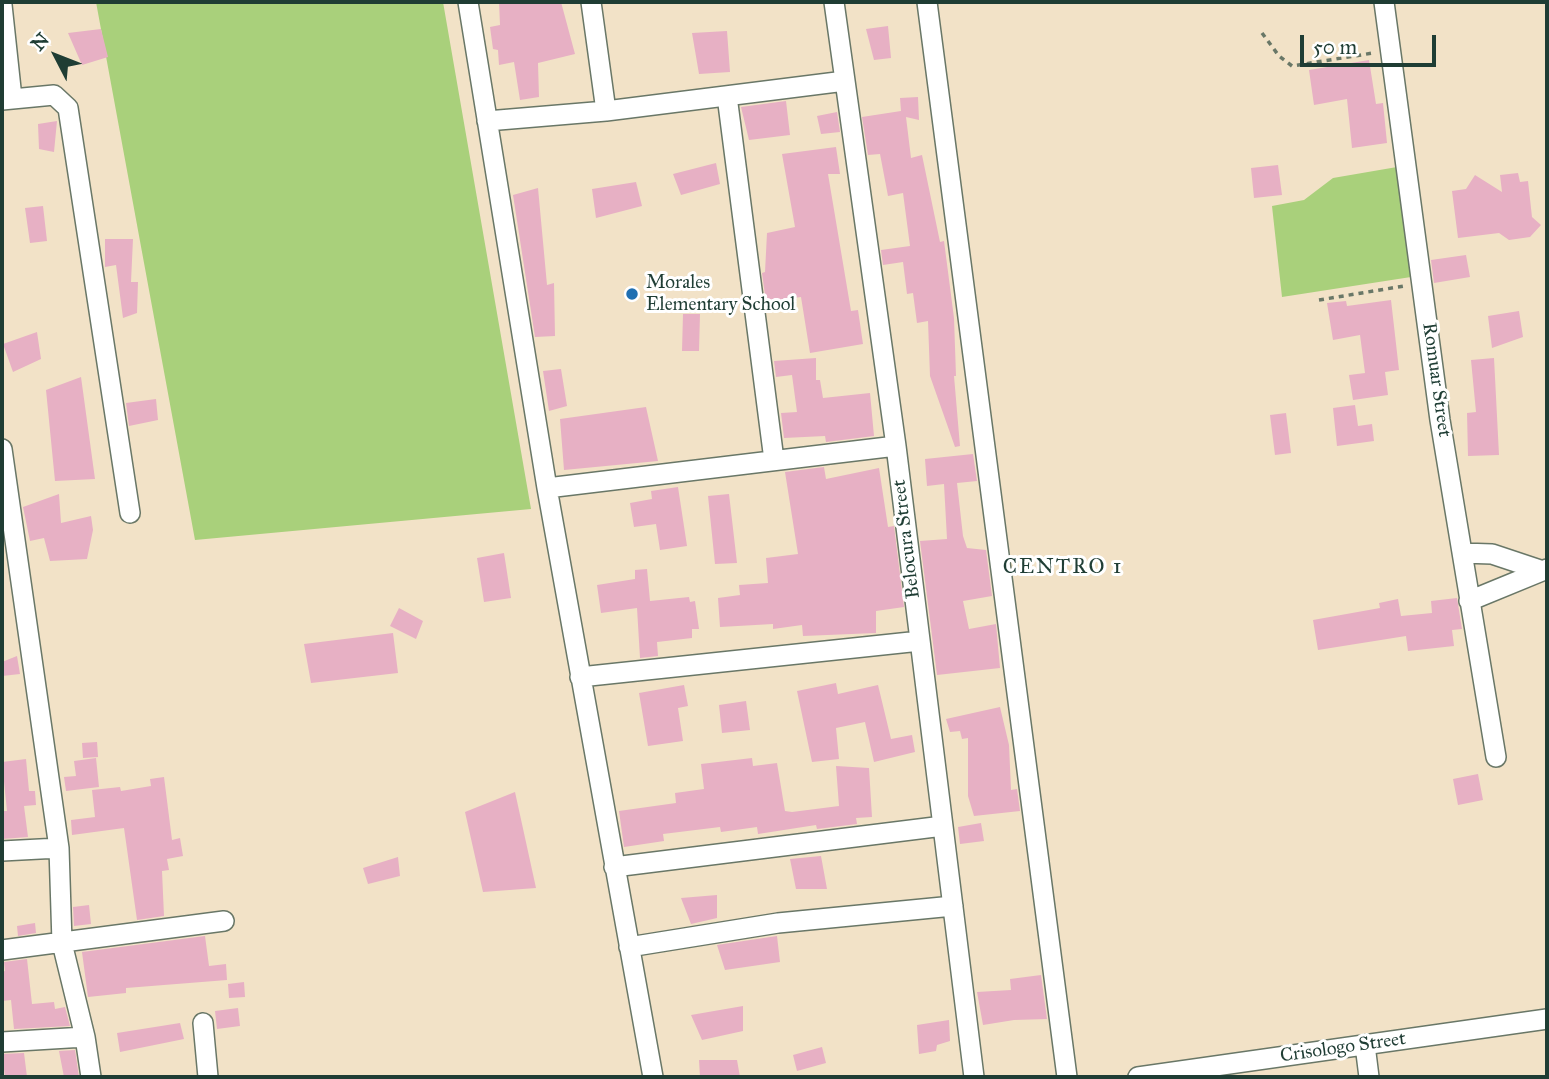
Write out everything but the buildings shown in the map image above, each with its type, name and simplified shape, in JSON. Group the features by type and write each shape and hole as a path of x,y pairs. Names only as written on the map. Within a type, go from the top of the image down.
{"street":[{"path":"468,2 547,488 653,1077"},
{"path":"591,2 606,111"},
{"name":"Belocura Street","path":"834,2 896,446 974,1077"},
{"path":"927,2 1067,1077"},
{"name":"Romuar Street","path":"1384,2 1469,601 1496,757"},
{"path":"2,5 7,99 54,96 68,108 130,513"},
{"path":"487,121 606,111 845,81"},
{"path":"727,96 774,460"},
{"path":"547,488 896,446"},
{"path":"2,449 59,848 62,943 85,1037 91,1077"},
{"path":"1462,553 1492,554 1544,570"},
{"path":"1469,601 1544,570"},
{"path":"580,677 920,641"},
{"path":"614,867 943,826"},
{"path":"2,851 59,848"},
{"path":"629,947 778,923 953,905"},
{"path":"2,950 224,921"},
{"name":"Crisologo Street","path":"1138,1077 1547,1019"},
{"path":"203,1023 208,1077"},
{"path":"2,1042 85,1037"},
{"path":"1365,1045 1369,1077"}],"path":[{"path":"1262,33 1279,55 1292,66 1391,51"},
{"path":"1319,300 1422,283"}],"green space":[{"path":"96,2 443,2 531,509 195,540"},
{"path":"1397,167 1411,277 1282,297 1272,206 1304,200 1333,178"}],"place":[{"name":"Morales Elementary School","path":"632,294"}],"district":[{"name":"CENTRO 1","path":"1063,568"}]}
